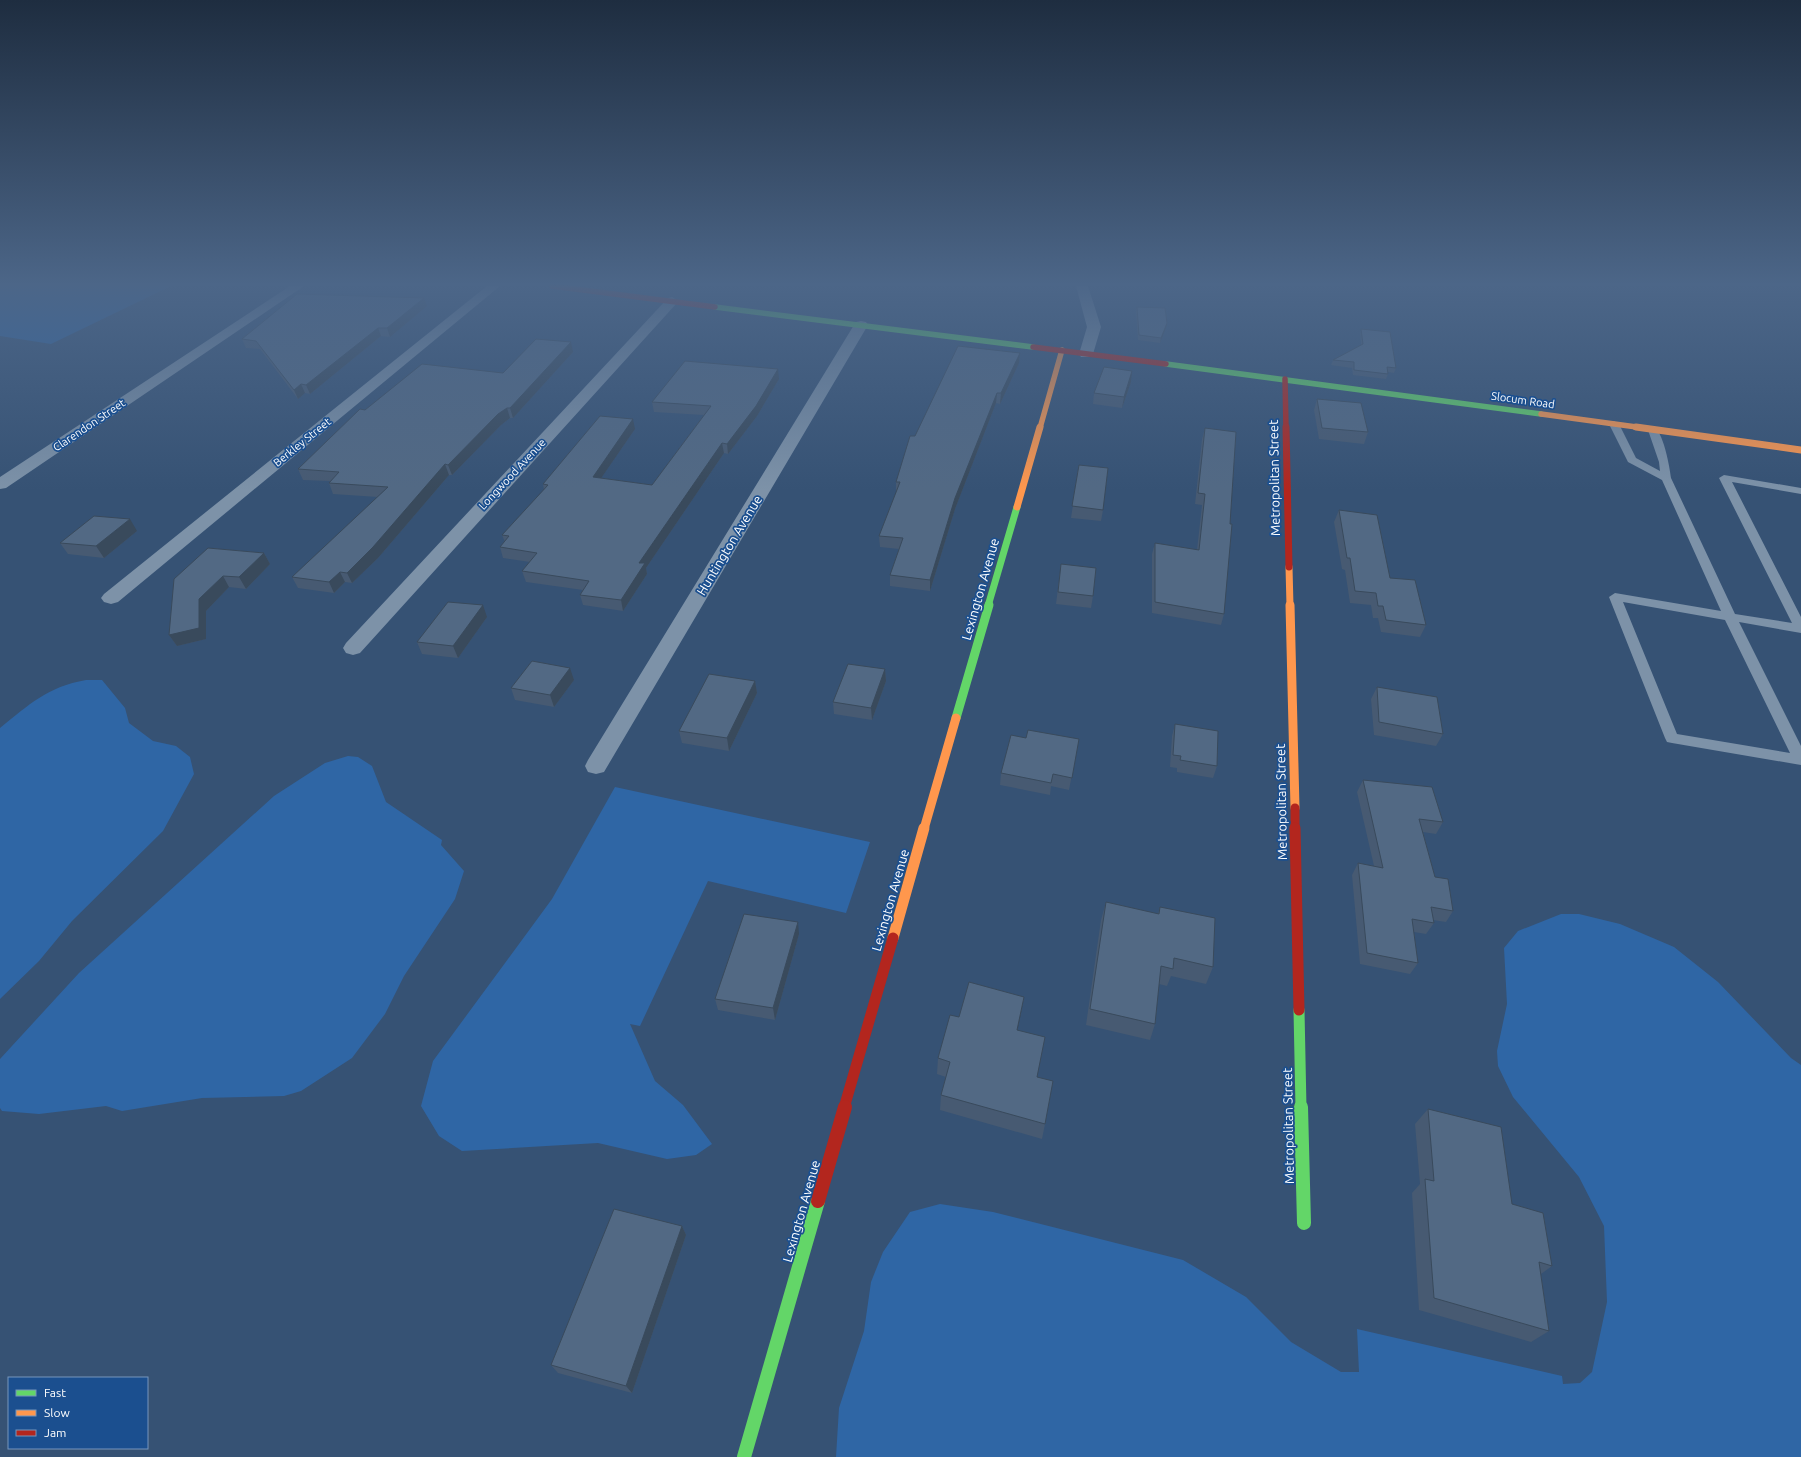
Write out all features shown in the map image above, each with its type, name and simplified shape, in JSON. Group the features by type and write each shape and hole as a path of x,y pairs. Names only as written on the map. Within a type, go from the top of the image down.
{"street":[{"name":"Clarendon Street","path":"0,484 196,354"},
{"name":"Berkley Street","path":"111,598 411,354"},
{"name":"Longwood Avenue","path":"353,648 623,354"},
{"name":"Huntington Avenue","path":"596,766 844,354"},
{"name":"Lexington Avenue","path":"744,1457 1061,354"},
{"name":"Slocum Road","path":"1086,354 1801,450"},
{"name":"Metropolitan Street","path":"1285,380 1304,1223"}],"lane":[{"path":"1614,424 1632,460 1666,478"},
{"path":"1653,430 1664,462 1666,478 1730,617 1801,760"},
{"path":"1801,491 1724,478 1801,629"},
{"path":"1801,629 1615,598 1672,738 1801,760"}],"shaded area":[{"path":"86,680 102,680 125,708 129,723 153,741 176,746 190,757 194,774 163,831 72,921 39,961 0,999 0,728 30,704 50,692 72,683"},
{"path":"348,756 358,757 372,766 386,802 442,840 441,845 464,871 455,899 404,976 385,1014 352,1058 301,1091 284,1096 202,1098 122,1111 106,1106 39,1114 2,1111 0,1108 0,1059 79,973 274,796 325,763"},
{"path":"615,787 870,842 846,913 708,881 640,1026 630,1024 655,1081 683,1105 712,1144 696,1155 667,1159 598,1143 462,1151 439,1136 421,1106 433,1061 552,899"},
{"path":"1561,914 1579,914 1620,924 1674,947 1718,982 1791,1058 1801,1065 1801,1457 836,1457 839,1408 864,1331 871,1282 883,1252 910,1212 940,1204 993,1212 1183,1260 1246,1297 1291,1342 1341,1372 1359,1372 1357,1329 1562,1376 1563,1384 1580,1383 1592,1372 1607,1302 1604,1226 1579,1177 1513,1097 1498,1066 1497,1051 1507,1004 1504,948 1518,931"}],"building":[{"path":"266,354 345,354 306,385 301,384 294,390"},
{"path":"521,354 560,354 510,408 507,408 498,414 448,465 445,464 373,547 347,573 340,572 329,582 292,577 388,487 329,483 339,472 298,469 360,409 365,410 422,364 503,373"},
{"path":"954,354 1020,354 1001,393 997,393 955,498 930,580 890,575 903,538 879,536 900,482 896,482 910,436 915,436"},
{"path":"1344,354 1394,354 1396,368 1387,367 1388,374 1354,370 1354,362 1333,360"},
{"path":"685,361 778,369 756,406 727,444 722,443 639,563 645,563 621,600 580,595 589,581 522,571 537,553 500,547 509,536 502,535 548,485 543,484 600,416 633,419 593,477 652,485 711,406 652,402"},
{"path":"1104,367 1132,371 1124,397 1094,393"},
{"path":"1317,399 1361,403 1368,432 1322,428"},
{"path":"1205,428 1236,432 1230,524 1232,524 1224,614 1155,602 1155,543 1199,550 1205,494 1198,493"},
{"path":"1079,465 1108,468 1103,510 1072,506"},
{"path":"1339,510 1377,515 1390,578 1415,580 1426,625 1386,620 1383,606 1378,606 1376,593 1355,591 1350,558 1347,558"},
{"path":"94,516 130,519 96,546 60,543"},
{"path":"208,548 264,553 239,577 223,576 199,599 199,628 169,635 174,579"},
{"path":"1061,564 1096,568 1093,596 1058,592"},
{"path":"448,602 483,605 453,646 417,642"},
{"path":"532,661 570,668 550,695 511,688"},
{"path":"848,664 885,669 871,708 833,702"},
{"path":"709,674 755,681 727,738 679,731"},
{"path":"1377,687 1437,697 1443,734 1379,722"},
{"path":"1175,724 1218,731 1217,766 1180,760 1181,756 1173,755"},
{"path":"1028,730 1079,739 1072,778 1053,774 1051,783 1001,773 1011,735 1026,738"},
{"path":"1363,780 1432,787 1443,822 1419,819 1435,877 1448,879 1453,911 1431,907 1434,923 1412,919 1418,963 1367,953 1358,863 1383,868"},
{"path":"1106,902 1159,914 1160,907 1215,918 1213,967 1174,958 1173,969 1161,966 1155,1024 1090,1009"},
{"path":"744,914 798,922 773,1008 715,999"},
{"path":"969,982 1024,997 1017,1030 1045,1037 1037,1077 1053,1081 1045,1124 941,1095 950,1062 938,1058 950,1015 959,1017"},
{"path":"1428,1109 1501,1127 1512,1204 1543,1213 1552,1266 1539,1262 1549,1331 1434,1298 1425,1179 1434,1181"},
{"path":"614,1209 682,1226 626,1386 551,1365"}],"traffic: fast":[{"path":"1166,364 1541,414"},
{"path":"956,718 1017,507"},
{"path":"1299,1010 1304,1223"},
{"path":"744,1457 818,1201"}],"traffic: slow":[{"path":"1017,507 1061,354"},
{"path":"1541,414 1801,450"},
{"path":"1289,567 1295,808"},
{"path":"893,938 956,718"}],"traffic: jam":[{"path":"1088,354 1166,364"},
{"path":"1285,379 1289,567"},
{"path":"1295,808 1299,1010"},
{"path":"818,1201 893,938"}]}
